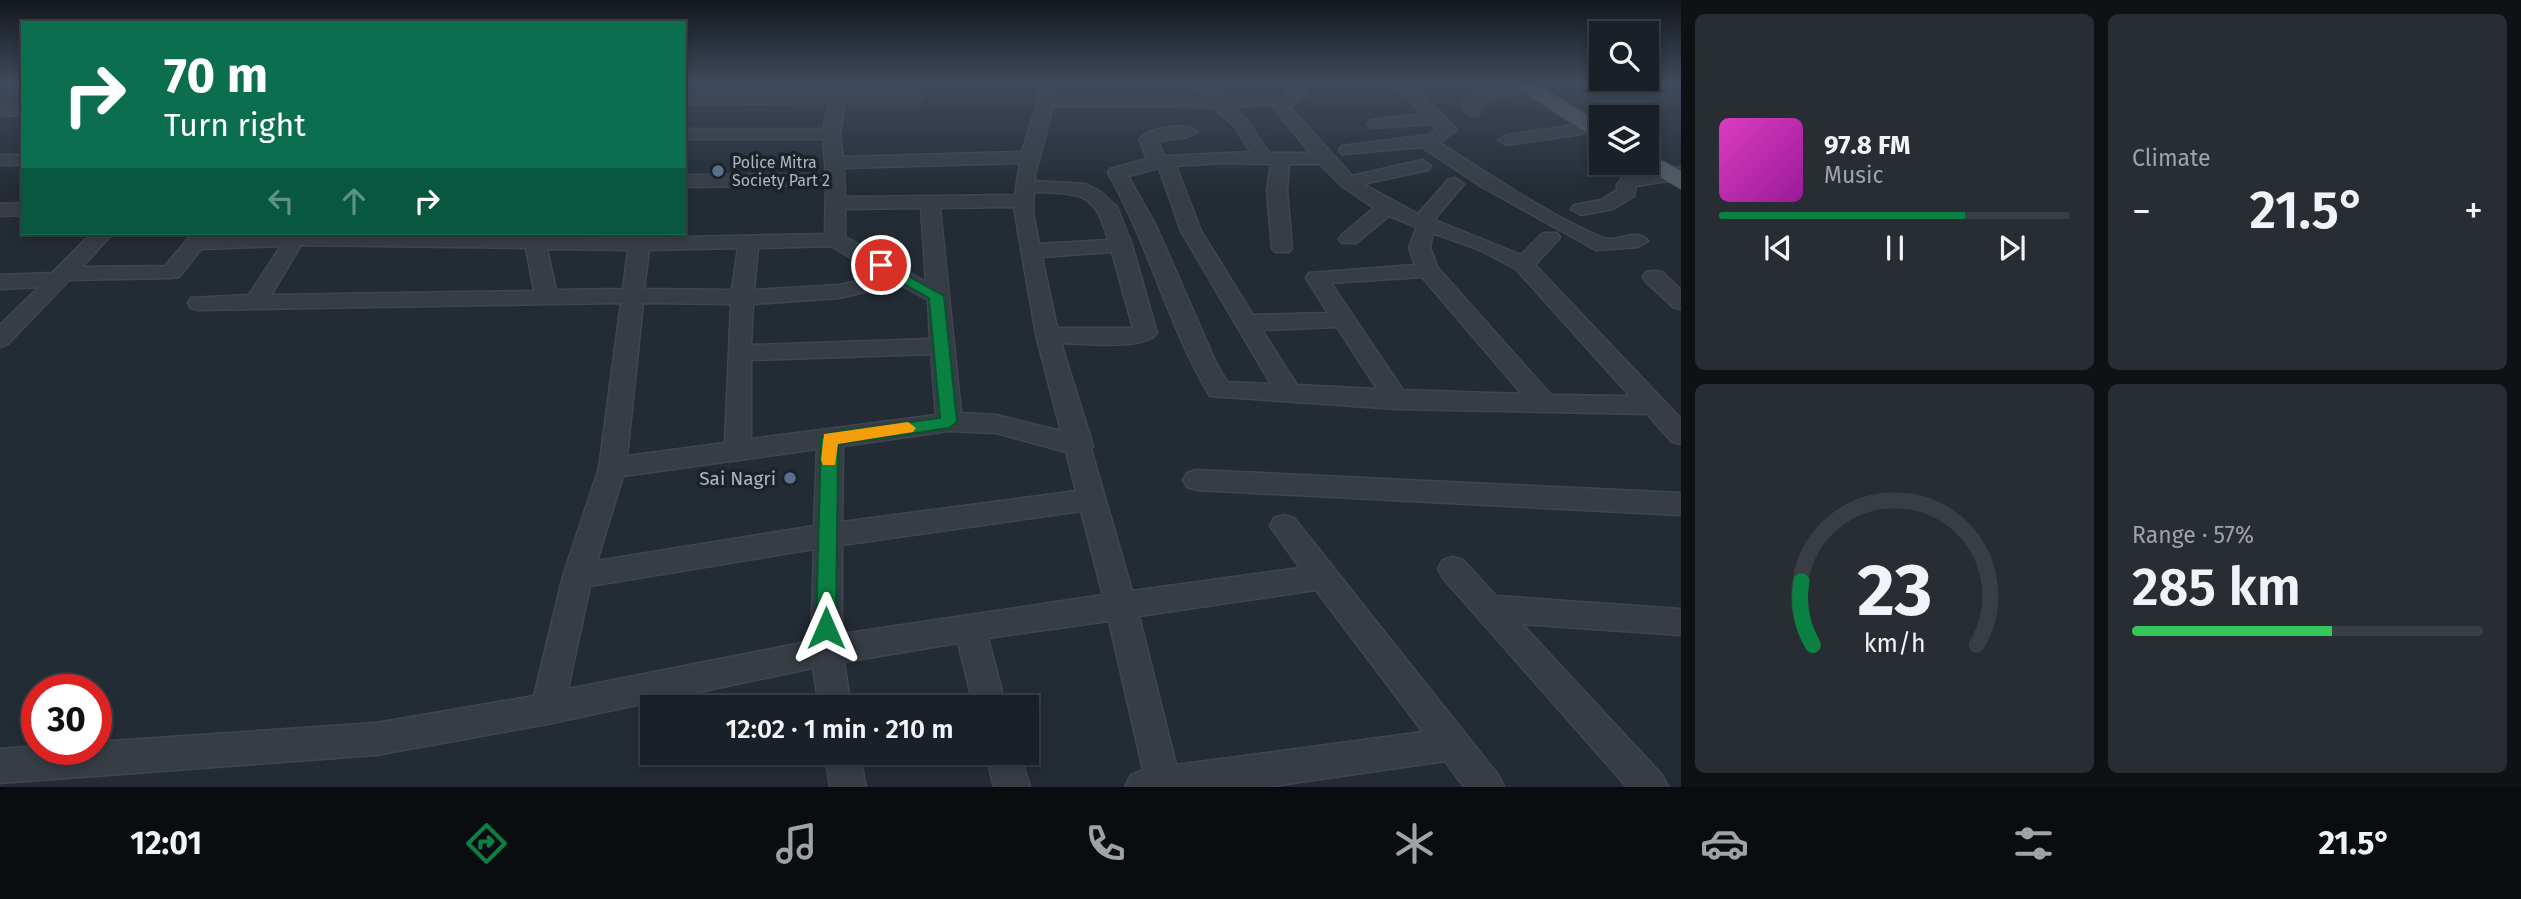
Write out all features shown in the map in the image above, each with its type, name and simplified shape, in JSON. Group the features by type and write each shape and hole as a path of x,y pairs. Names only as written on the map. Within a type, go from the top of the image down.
{"main road":[{"path":"1659,159 1678,175"},
{"path":"1659,166 1678,175"}],"street":[{"path":"834,120 831,134 835,171 835,240"},
{"path":"1039,120 1025,193 1030,250 1047,335 1080,446 1121,606 1157,786 1452,744"},
{"path":"1179,120 1203,156"},
{"path":"1236,120 1272,158 1282,248"},
{"path":"1289,120 1349,182 1388,207 1503,252 1522,265 1681,435"},
{"path":"1377,124 1414,120"},
{"path":"1348,150 1433,140 1447,129 1439,120"},
{"path":"1507,140 1589,128"},
{"path":"1188,132 1157,135 1148,139 1161,161 1191,231 1289,393"},
{"path":"686,134 831,134"},
{"path":"1425,141 1489,183 1603,246 1638,241"},
{"path":"1327,159 1203,156 1161,161 1118,173 1156,243 1180,314 1201,360 1219,390 1397,400 1653,405"},
{"path":"686,181 1030,157"},
{"path":"0,160 21,160"},
{"path":"1349,182 1422,166"},
{"path":"1581,209 1610,202 1627,192 1626,185 1630,181 1678,175"},
{"path":"1455,184 1424,223 1418,252 1428,270 1543,402"},
{"path":"836,203 930,202 1068,187 1088,192 1114,216 1145,334 1047,335"},
{"path":"930,202 940,346 949,422"},
{"path":"1349,239 1388,207"},
{"path":"0,210 21,209"},
{"path":"0,339 101,235"},
{"path":"1522,265 1550,237"},
{"path":"0,282 60,276 171,272 199,238 639,244 835,240 936,296"},
{"path":"256,302 295,240"},
{"path":"737,451 741,298 749,241"},
{"path":"535,242 547,299"},
{"path":"547,709 578,576 612,468 635,296 639,244"},
{"path":"1030,250 1122,245"},
{"path":"1397,400 1317,278 1428,270"},
{"path":"1654,277 1681,302"},
{"path":"199,303 635,296 741,298 836,290 902,278"},
{"path":"1246,323 1346,319"},
{"path":"740,353 940,346"},
{"path":"612,468 949,422 996,424 1080,446"},
{"path":"830,439 825,651 833,695"},
{"path":"1196,480 1681,504"},
{"path":"578,576 826,536 1094,499"},
{"path":"1284,526 1486,787"},
{"path":"1453,569 1650,787"},
{"path":"0,766 376,739 547,709 825,651 969,627 1323,577"},
{"path":"1488,608 1681,622"},
{"path":"969,627 987,695"},
{"path":"844,765 848,787"},
{"path":"1006,765 1012,787"}],"slow traffic":[{"path":"829,460 830,439 908,428"}],"place":[{"name":"Police Mitra Society Part 2","path":"718,171"},
{"name":"Sai Nagri","path":"790,478"}],"route":[{"path":"826,628 830,439 949,422 936,296 881,265"}]}
